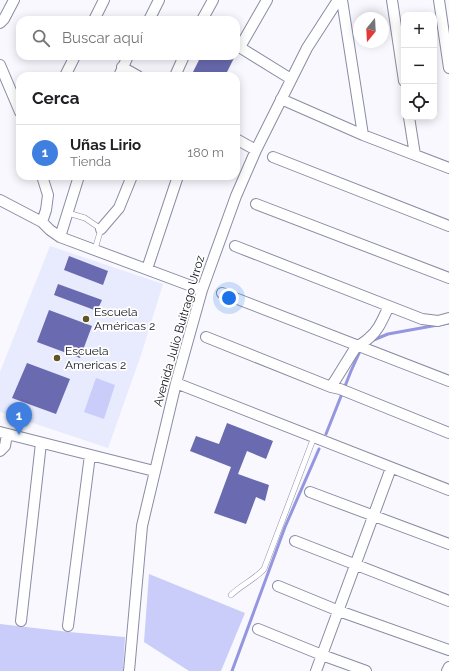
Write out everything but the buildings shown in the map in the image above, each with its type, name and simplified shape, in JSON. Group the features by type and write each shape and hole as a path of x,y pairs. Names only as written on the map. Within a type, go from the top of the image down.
{"street":[{"path":"0,23 4,20 14,0"},
{"path":"96,16 104,0"},
{"path":"150,16 160,0"},
{"path":"204,16 213,0"},
{"path":"240,43 267,0"},
{"name":"Avenida Julio Buitrago Urroz","path":"129,671 142,526 154,471 184,387 202,290 236,196 256,150 307,48 338,0"},
{"path":"342,0 363,135"},
{"path":"392,0 401,61"},
{"path":"439,0 449,68"},
{"path":"240,47 291,79"},
{"path":"67,72 73,60"},
{"path":"120,72 126,60"},
{"path":"177,72 182,60"},
{"path":"0,65 16,103"},
{"path":"281,99 363,135 449,168"},
{"path":"410,120 415,155"},
{"path":"240,140 256,150"},
{"path":"273,156 449,226"},
{"path":"42,222 46,210 48,195 43,180"},
{"path":"60,237 78,180"},
{"path":"101,229 119,208 130,180"},
{"path":"147,269 177,180"},
{"path":"0,200 42,222 60,237 202,290"},
{"path":"256,204 449,278"},
{"path":"236,246 422,320 438,321 449,318"},
{"path":"222,293 449,380"},
{"path":"336,388 354,350 368,339 379,327 389,306"},
{"path":"206,337 449,433"},
{"path":"184,387 449,490"},
{"path":"0,450 5,446 4,433 154,471"},
{"path":"21,621 41,443"},
{"path":"68,626 90,455"},
{"path":"316,671 391,468"},
{"path":"310,492 449,544"},
{"path":"295,541 449,601"},
{"path":"278,586 339,611 449,650"},
{"path":"258,629 366,671"},
{"path":"448,671 449,667"}],"lane":[{"path":"68,213 85,218 101,229 94,249"},
{"path":"231,595 237,589 256,578 264,569 314,438"}],"shaded area":[{"name":"Escuela Américas 2","path":"50,246 163,284 141,355 108,448 0,412 0,372"},
{"path":"96,378 115,385 104,419 84,412"},
{"path":"149,574 245,613 221,671 189,671 144,642"},
{"path":"0,624 125,637 123,671 0,671"}],"waterway":[{"path":"371,341 388,334 449,323"},
{"path":"326,434 361,349"},
{"path":"232,671 285,527 319,449"}],"place":[{"name":"Escuela Américas 2","path":"86,319"},
{"name":"Escuela Americas 2","path":"57,358"},
{"name":"Uñas Lirio","path":"19,435"}]}
